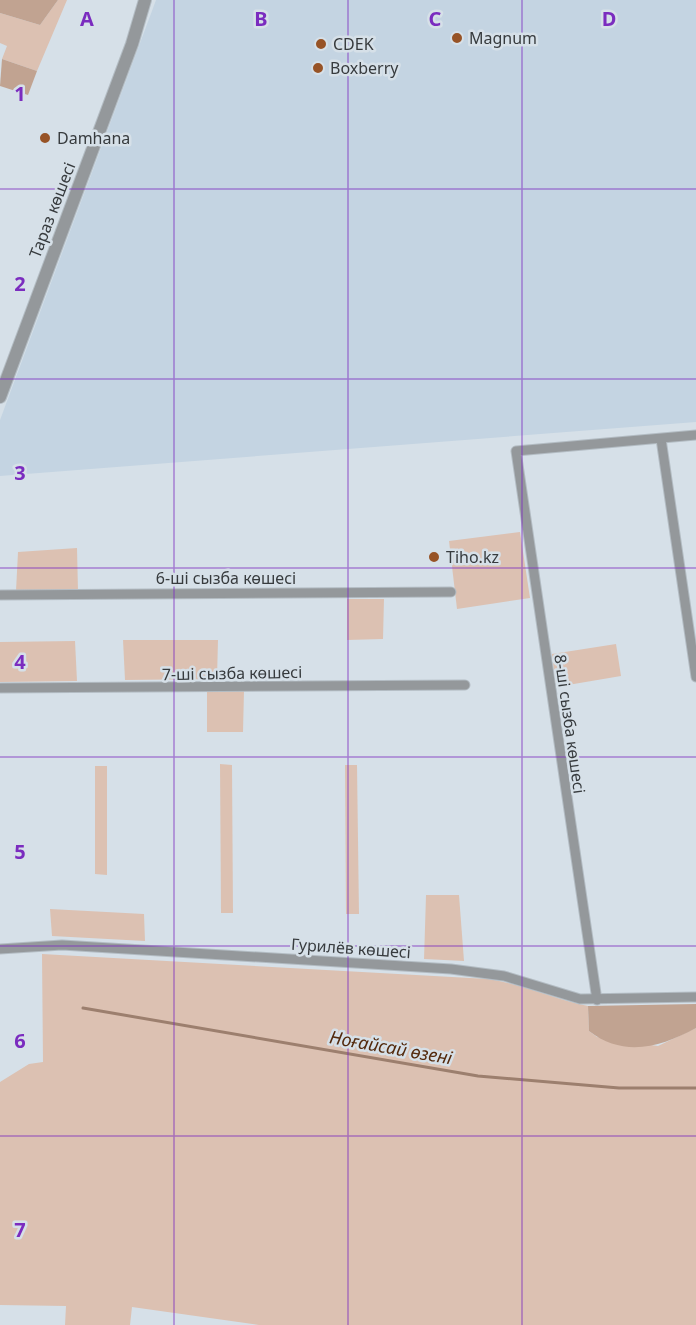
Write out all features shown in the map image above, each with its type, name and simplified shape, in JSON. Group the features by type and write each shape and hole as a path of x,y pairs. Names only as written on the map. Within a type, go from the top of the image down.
{"street":[{"name":"Тараз көшесі","path":"0,397 132,44 145,0"},
{"path":"696,435 661,439 696,677"},
{"name":"8-ші сызба көшесі","path":"597,1000 516,451 661,439"},
{"name":"6-ші сызба көшесі","path":"0,595 451,592"},
{"name":"7-ші сызба көшесі","path":"0,688 465,685"},
{"name":"Гурилёв көшесі","path":"0,949 62,945 451,969 504,976 580,999 696,997"}],"shaded area":[{"path":"0,0 58,0 40,25 0,13"},
{"path":"58,0 67,0 37,71 2,59 7,46 0,43 0,13 40,25"},
{"path":"156,0 696,0 696,422 0,476 0,420"},
{"path":"2,59 37,71 28,95 0,86"},
{"path":"520,532 530,598 457,609 449,541"},
{"path":"77,548 78,591 16,591 18,552"},
{"path":"347,599 384,599 383,639 347,640"},
{"path":"123,640 218,640 217,679 125,680"},
{"path":"75,641 77,681 0,682 0,642"},
{"path":"616,644 621,676 556,687 552,654"},
{"path":"207,691 244,691 243,732 207,732"},
{"path":"220,764 232,765 233,913 221,913"},
{"path":"345,765 357,765 359,914 346,914"},
{"path":"95,766 107,766 107,875 95,874"},
{"path":"426,895 459,895 464,961 424,959"},
{"path":"50,909 144,914 145,941 52,936"},
{"path":"42,954 488,979 588,1006 589,1031 597,1037 658,1046 696,1028 696,1325 259,1325 132,1307 130,1325 65,1325 66,1306 0,1305 0,1082 29,1064 43,1062"},
{"path":"696,1004 696,1028 656,1044 642,1047 616,1045 589,1031 588,1006"}],"waterway":[{"name":"Ноғайсай өзені","path":"83,1008 478,1076 619,1088 696,1088"}],"place":[{"name":"Magnum","path":"457,38"},
{"name":"CDEK","path":"321,44"},
{"name":"Boxberry","path":"318,68"},
{"name":"Damhana","path":"45,138"},
{"name":"Tiho.kz","path":"434,557"}]}
